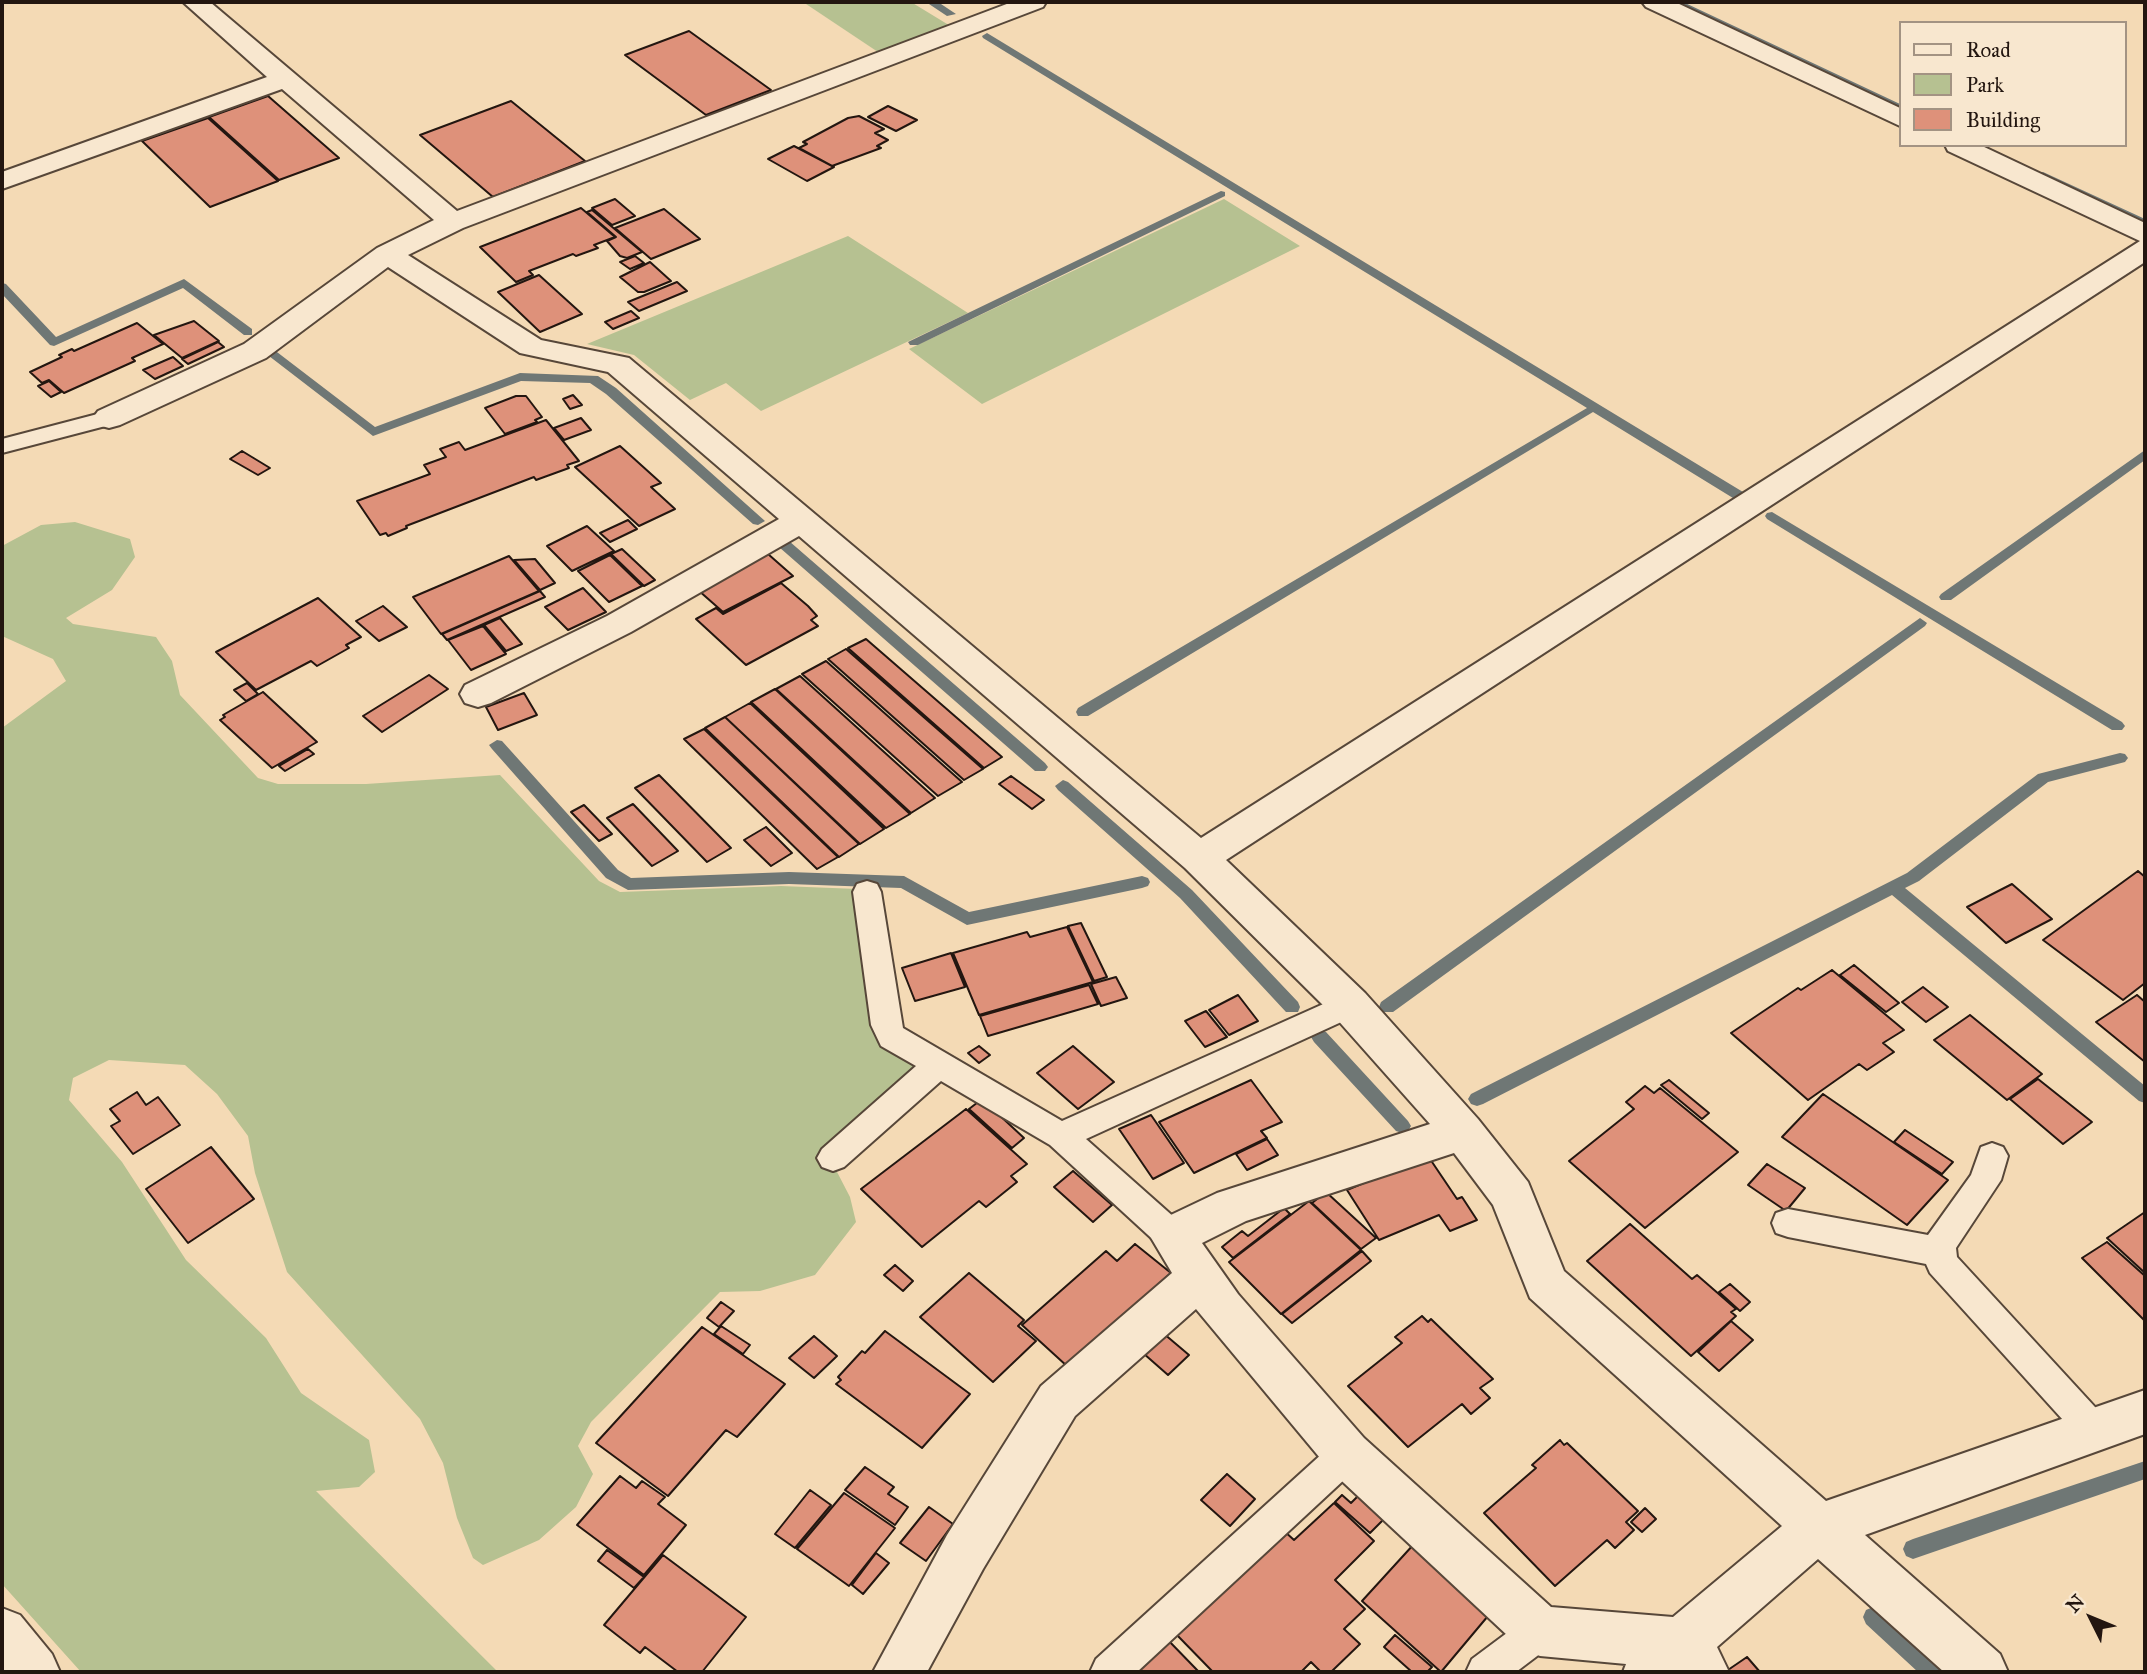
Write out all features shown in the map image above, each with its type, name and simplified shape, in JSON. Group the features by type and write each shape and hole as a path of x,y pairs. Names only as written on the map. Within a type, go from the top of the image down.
{"street":[{"path":"195,2 453,222"},
{"path":"109,418 255,351 387,254 453,222 1034,2"},
{"path":"1655,2 1898,117"},
{"path":"2,180 286,79"},
{"path":"1962,147 2145,234"},
{"path":"1199,858 2145,249"},
{"path":"387,254 531,347 618,365 1199,858 1350,1005 1463,1132 1512,1195 1546,1284 1817,1528 1982,1672"},
{"path":"478,694 619,624 803,520"},
{"path":"1463,1132 1233,1206 1172,1236 1222,1309 1347,1454 1540,1631 1679,1663 1817,1528 2145,1412"},
{"path":"899,1672 965,1552 1058,1401 1201,1276"},
{"path":"2,1633 34,1672"}],"lane":[{"path":"2,446 109,418"},
{"path":"867,892 886,1025 892,1037 937,1066 1061,1136 1172,1236"},
{"path":"1061,1136 1350,1005"},
{"path":"833,1158 937,1066"},
{"path":"1992,1156 1985,1180 1939,1246 1942,1262 2094,1430"},
{"path":"1788,1223 1940,1252"},
{"path":"1109,1672 1347,1454"},
{"path":"1485,1672 1540,1631"}],"green space":[{"path":"803,2 911,2 952,27 881,54"},
{"path":"1224,199 1300,246 982,404 909,349"},
{"path":"848,236 968,313 761,411 726,383 690,400 634,355 587,344"},
{"path":"75,522 130,539 135,557 112,590 66,618 73,624 156,637 172,661 180,695 258,778 278,784 366,784 500,775 599,881 620,892 781,886 858,889 878,1030 926,1067 836,1170 850,1197 856,1222 815,1275 760,1291 720,1292 591,1422 578,1446 593,1474 576,1507 539,1540 483,1565 473,1558 457,1518 443,1463 420,1419 287,1272 255,1173 248,1136 217,1094 185,1065 109,1060 73,1078 69,1100 122,1162 186,1260 266,1338 301,1393 369,1440 375,1472 359,1487 316,1491 498,1672 81,1672 2,1584 2,728 66,681 53,659 2,636 2,546 41,525"}],"building":[{"path":"689,31 771,90 706,115 625,55"},
{"path":"268,96 339,158 279,180 209,117"},
{"path":"511,101 585,161 493,197 420,135"},
{"path":"888,106 917,120 896,131 868,117"},
{"path":"859,116 884,129 875,133 888,140 877,146 881,148 832,166 799,148 807,144 803,142 848,118"},
{"path":"208,118 278,181 210,207 142,141"},
{"path":"794,146 834,167 807,181 768,159"},
{"path":"615,199 635,216 612,225 592,208"},
{"path":"581,208 615,237 594,245 598,248 576,256 573,254 529,271 533,275 516,282 480,247"},
{"path":"664,209 700,239 651,259 615,228"},
{"path":"592,210 642,252 627,258 620,256 607,241 616,237 587,212"},
{"path":"635,256 644,263 630,269 620,262"},
{"path":"650,262 671,281 638,292 620,277"},
{"path":"539,275 582,314 540,332 498,292"},
{"path":"677,282 687,291 639,311 628,302"},
{"path":"631,311 639,318 613,329 605,322"},
{"path":"194,321 219,341 182,358 154,335"},
{"path":"137,323 163,344 132,358 135,361 64,393 49,380 42,383 30,372 62,357 59,355 72,349 74,351"},
{"path":"218,342 224,347 188,364 182,359"},
{"path":"173,357 183,366 155,379 143,370"},
{"path":"49,381 61,392 51,397 38,386"},
{"path":"573,395 582,405 570,409 563,399"},
{"path":"516,396 526,396 542,417 535,420 537,422 505,434 485,408"},
{"path":"581,418 591,430 564,440 554,428"},
{"path":"546,420 579,461 567,465 569,468 536,480 534,477 406,526 407,528 388,536 386,533 380,535 357,501 430,474 424,465 446,457 440,449 459,442 465,450"},
{"path":"620,446 661,483 651,487 675,509 639,526 575,467"},
{"path":"242,451 270,468 258,475 230,459"},
{"path":"628,520 637,529 610,542 600,533"},
{"path":"587,526 614,551 572,571 547,546"},
{"path":"622,549 655,580 644,586 611,554"},
{"path":"768,554 793,576 723,612 698,590"},
{"path":"610,555 642,586 609,602 578,571"},
{"path":"509,556 539,591 441,634 413,597"},
{"path":"535,559 555,583 540,590 514,560"},
{"path":"781,583 817,616 811,620 818,626 746,665 696,619 716,608 723,614"},
{"path":"583,588 606,612 568,630 545,607"},
{"path":"540,591 545,597 447,640 442,634"},
{"path":"318,598 361,637 346,645 349,648 317,666 311,661 256,690 216,652"},
{"path":"383,606 407,627 379,641 356,621"},
{"path":"500,618 522,644 506,651 484,625"},
{"path":"483,626 506,654 471,670 448,640"},
{"path":"866,639 1002,757 984,768 848,648"},
{"path":"846,649 983,769 964,780 828,659"},
{"path":"826,661 962,782 938,796 802,674"},
{"path":"429,675 448,689 382,732 363,716"},
{"path":"800,676 935,798 911,813 776,689"},
{"path":"247,683 258,694 246,701 234,690"},
{"path":"775,689 910,814 886,828 751,702"},
{"path":"263,692 317,742 272,768 220,720 225,717 223,715"},
{"path":"524,693 537,715 498,730 486,707"},
{"path":"750,703 884,829 860,844 725,717"},
{"path":"725,717 859,844 839,857 705,728"},
{"path":"704,729 838,857 817,869 684,739"},
{"path":"308,749 314,754 285,771 279,766"},
{"path":"659,775 731,848 707,862 635,788"},
{"path":"1011,776 1044,800 1032,809 999,784"},
{"path":"633,804 678,851 652,866 607,818"},
{"path":"584,805 612,834 599,841 571,812"},
{"path":"766,827 792,853 771,866 744,840"},
{"path":"2138,871 2145,877 2145,983 2123,1000 2043,940"},
{"path":"2012,884 2052,919 2006,943 1967,907"},
{"path":"1081,923 1107,977 1094,981 1068,926"},
{"path":"1067,927 1093,982 979,1015 953,953 1027,932 1030,937"},
{"path":"951,953 965,987 915,1001 902,968"},
{"path":"1854,965 1899,1003 1886,1012 1840,975"},
{"path":"1832,970 1904,1030 1883,1043 1894,1052 1867,1070 1859,1064 1808,1100 1731,1033 1798,988 1801,990"},
{"path":"1116,977 1127,998 1101,1006 1091,984"},
{"path":"1089,985 1098,1004 988,1036 980,1016"},
{"path":"1923,987 1948,1007 1926,1022 1902,1002"},
{"path":"1238,995 1258,1021 1229,1035 1209,1010"},
{"path":"2137,995 2145,1002 2145,1062 2096,1022"},
{"path":"1206,1011 1227,1037 1205,1047 1185,1021"},
{"path":"1970,1015 2042,1074 2007,1100 1934,1040"},
{"path":"979,1046 990,1055 979,1063 968,1053"},
{"path":"1073,1046 1114,1082 1078,1109 1037,1073"},
{"path":"2038,1079 2092,1122 2063,1144 2010,1099"},
{"path":"1251,1080 1282,1122 1261,1131 1267,1138 1194,1173 1159,1122"},
{"path":"1669,1080 1709,1113 1702,1119 1661,1085"},
{"path":"1645,1086 1654,1093 1660,1088 1738,1152 1645,1228 1569,1161 1634,1109 1626,1102"},
{"path":"137,1092 146,1105 158,1097 180,1125 133,1154 111,1126 120,1121 110,1109"},
{"path":"1823,1094 1948,1180 1907,1225 1782,1137"},
{"path":"982,1099 1024,1138 1012,1148 969,1109"},
{"path":"966,1109 1027,1164 1011,1176 1017,1182 986,1207 979,1201 922,1247 861,1189"},
{"path":"1151,1115 1184,1163 1153,1179 1119,1129"},
{"path":"1905,1130 1953,1162 1942,1174 1894,1142"},
{"path":"1267,1139 1278,1155 1247,1170 1236,1154"},
{"path":"211,1147 254,1199 188,1243 146,1189"},
{"path":"1428,1156 1457,1199 1462,1197 1477,1220 1450,1231 1439,1215 1379,1240 1347,1190"},
{"path":"1767,1164 1805,1188 1786,1211 1748,1185"},
{"path":"1073,1171 1112,1205 1093,1222 1054,1187"},
{"path":"1326,1192 1376,1238 1361,1249 1312,1203"},
{"path":"1309,1201 1361,1250 1281,1314 1229,1262"},
{"path":"1284,1208 1290,1214 1233,1258 1222,1247 1242,1231 1248,1236"},
{"path":"2145,1212 2145,1273 2107,1238"},
{"path":"1630,1224 1692,1279 1697,1275 1736,1309 1731,1312 1736,1316 1691,1356 1587,1261"},
{"path":"2107,1242 2145,1276 2145,1321 2082,1258"},
{"path":"1135,1244 1171,1273 1068,1367 1022,1325 1106,1251 1117,1261"},
{"path":"1362,1251 1371,1261 1292,1323 1282,1314"},
{"path":"895,1265 913,1281 903,1291 884,1275"},
{"path":"969,1273 1024,1320 1018,1326 1036,1341 993,1382 920,1317"},
{"path":"1730,1284 1750,1302 1740,1311 1719,1292"},
{"path":"721,1302 734,1311 719,1327 707,1318"},
{"path":"1422,1316 1428,1322 1431,1319 1493,1379 1480,1388 1490,1398 1471,1414 1462,1404 1408,1447 1348,1386 1402,1343 1395,1337"},
{"path":"1731,1321 1753,1340 1719,1371 1698,1352"},
{"path":"721,1326 750,1345 743,1354 714,1334"},
{"path":"702,1327 785,1384 737,1437 726,1430 668,1496 596,1443"},
{"path":"885,1331 970,1394 922,1448 836,1384 841,1380 838,1377 862,1351 865,1353"},
{"path":"1163,1333 1189,1355 1168,1375 1143,1353"},
{"path":"814,1336 837,1356 814,1378 789,1358"},
{"path":"1560,1440 1564,1445 1567,1443 1638,1511 1626,1522 1634,1530 1615,1548 1607,1540 1555,1586 1484,1513 1536,1468 1532,1465"},
{"path":"865,1467 894,1487 888,1494 908,1507 895,1525 845,1490"},
{"path":"1227,1474 1255,1499 1230,1526 1201,1500"},
{"path":"620,1476 636,1488 642,1481 665,1497 658,1504 686,1525 644,1575 577,1525"},
{"path":"810,1490 831,1505 795,1548 775,1534"},
{"path":"844,1493 895,1528 849,1586 797,1549"},
{"path":"1342,1495 1351,1503 1359,1495 1384,1519 1370,1533 1335,1502"},
{"path":"1334,1503 1374,1541 1335,1580 1365,1609 1344,1629 1360,1644 1331,1672 1321,1672 1311,1662 1301,1672 1213,1672 1175,1633 1283,1530 1294,1540"},
{"path":"929,1507 953,1524 926,1561 900,1543"},
{"path":"1645,1508 1656,1519 1642,1532 1631,1522"},
{"path":"1414,1544 1493,1610 1441,1672 1362,1601"},
{"path":"607,1550 644,1577 634,1588 598,1561"},
{"path":"876,1553 889,1563 863,1594 852,1585"},
{"path":"663,1555 746,1617 702,1672 678,1672 645,1647 640,1653 604,1625"},
{"path":"1395,1635 1432,1667 1427,1672 1412,1672 1384,1647"},
{"path":"1166,1638 1199,1672 1130,1672"},
{"path":"1747,1657 1760,1672 1725,1672"}],"waterway":[{"path":"931,2 951,14"},
{"path":"1675,2 1898,107"},
{"path":"987,36 1738,495"},
{"path":"2043,175 2145,223"},
{"path":"914,342 1221,194"},
{"path":"2,287 54,342 184,283 248,332"},
{"path":"273,353 373,432 520,377 593,379 611,391 758,521"},
{"path":"1083,712 1587,412"},
{"path":"1946,597 2145,454"},
{"path":"1772,516 2117,726"},
{"path":"784,544 1040,767"},
{"path":"1387,1007 1920,623"},
{"path":"497,745 612,874 628,884 789,878 904,882 967,919 1142,882"},
{"path":"1893,887 1913,877 2043,778 2120,758"},
{"path":"1063,786 1186,894 1292,1007"},
{"path":"1477,1099 1893,887"},
{"path":"1893,887 2145,1096"},
{"path":"1320,1037 1402,1126"},
{"path":"1913,1549 2145,1470"},
{"path":"1873,1617 1934,1672"}]}
